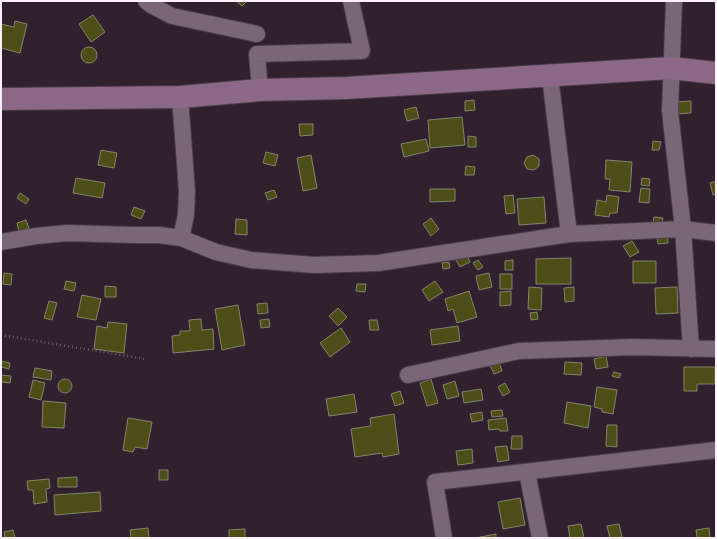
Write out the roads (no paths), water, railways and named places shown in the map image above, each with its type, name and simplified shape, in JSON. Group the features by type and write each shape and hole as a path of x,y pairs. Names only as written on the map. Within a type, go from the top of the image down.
{"street":[{"path":"146,1 172,16 257,34"},
{"path":"260,90 258,54 362,51 351,1"},
{"path":"674,1 670,111 683,229 691,349"},
{"path":"1,99 180,97 260,90 346,88 671,68 716,73"},
{"path":"550,76 569,234"},
{"path":"180,97 187,191 186,216 181,238"},
{"path":"1,242 66,233 133,236 159,235 181,238 216,252 251,260 314,266 378,264 569,234 683,229 716,233"},
{"path":"408,374 519,351 633,347 716,349"},
{"path":"444,538 435,482 716,450"},
{"path":"527,472 540,538"}]}
